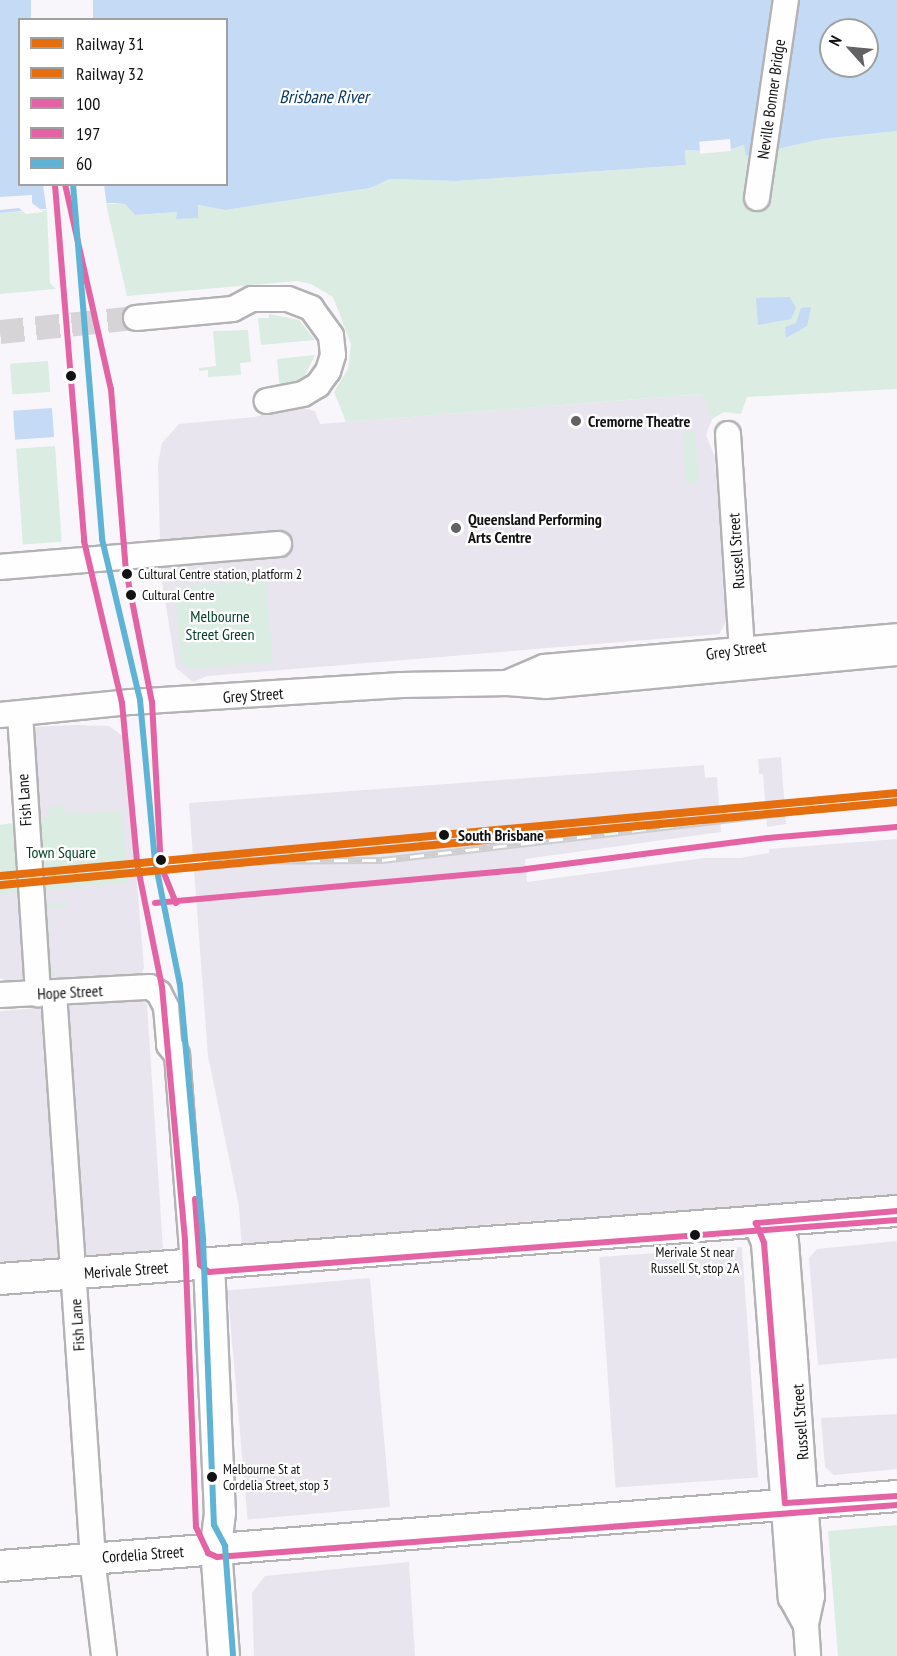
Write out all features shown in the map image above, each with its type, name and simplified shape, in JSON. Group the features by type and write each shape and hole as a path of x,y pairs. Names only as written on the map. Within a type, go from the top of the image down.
{"main road":[{"name":"Merivale Street","path":"0,1279 897,1211"},
{"path":"201,1264 205,1527 216,1548 224,1656"},
{"name":"Cordelia Street","path":"0,1566 897,1496"}],"street":[{"name":"Neville Bonner Bridge","path":"757,198 786,0"},
{"path":"134,313 182,308 237,308 252,300 288,299 307,306 325,322 333,346 328,371 314,388 294,398 267,401"},
{"name":"Russell Street","path":"728,434 742,658"},
{"path":"0,567 279,544"},
{"name":"Grey Street","path":"10,715 131,702 401,685 507,683 546,686 897,636"},
{"name":"Grey Street","path":"742,658 897,653"},
{"name":"Fish Lane","path":"10,715 24,798 46,993 74,1274 94,1558 104,1656"},
{"name":"Hope Street","path":"0,995 150,987 159,993 166,1007 170,1045 177,1055 201,1264"},
{"name":"Russell Street","path":"766,1222 764,1243 795,1503 791,1598 806,1625 808,1656"}],"shaded area":[{"path":"703,394 712,419 706,435 715,457 727,620 719,634 207,676 193,682 176,668 161,575 158,464 162,443 179,424 255,417 275,410 303,408 315,411 320,424"},
{"path":"109,726 125,738 144,968 141,975 19,985 0,978 0,825 18,824 11,728"},
{"path":"781,757 786,824 767,827 763,774 759,774 758,759"},
{"path":"704,765 705,778 717,777 721,832 525,859 527,882 704,858 740,858 769,853 769,849 897,839 897,1201 729,1213 718,1208 468,1226 444,1233 242,1250 239,1207 208,1056 189,803"},
{"path":"139,1000 147,1004 163,1248 157,1252 0,1264 0,1011"},
{"path":"897,1241 897,1358 818,1365 809,1258 817,1249"},
{"path":"742,1247 758,1477 615,1487 599,1257"},
{"path":"370,1278 390,1507 248,1520 228,1290"},
{"path":"897,1414 897,1469 834,1475 825,1467 821,1418"},
{"path":"409,1562 415,1656 254,1656 252,1593 265,1576"}],"green space":[{"path":"897,131 897,389 747,397 741,414 724,412 712,419 702,394 346,422 334,392 348,369 351,344 333,297 311,284 297,281 127,296 106,204 125,204 135,215 178,212 176,218 198,218 197,205 225,210 370,188 390,179 456,181 686,165 685,150 723,152 745,145 746,156 822,139"},
{"path":"47,210 50,283 56,289 0,294 0,213"},
{"path":"269,314 299,320 315,340 261,345 258,318 269,318"},
{"path":"248,330 251,362 240,363 241,375 208,377 208,370 199,371 199,368 216,366 213,331"},
{"path":"315,355 304,378 280,391 277,359"},
{"path":"48,361 50,392 12,395 10,364"},
{"path":"695,431 699,483 686,484 682,432"},
{"path":"55,446 62,542 23,544 16,449"},
{"name":"Melbourne Street Green","path":"266,580 273,662 189,669 181,661 175,587"},
{"name":"Town Square","path":"64,806 65,815 75,810 75,814 122,811 128,883 42,890 43,905 68,903 68,907 47,909 50,936 44,937 46,960 53,966 54,984 23,986 21,911 18,911 16,893 0,894 0,825 49,817 48,807"},
{"path":"897,1525 897,1656 838,1656 828,1531"}],"water":[{"name":"Brisbane River","path":"0,0 897,0 897,131 822,139 746,156 744,145 723,152 685,150 686,165 456,181 390,179 370,188 225,210 198,205 198,218 176,219 177,212 135,215 125,204 112,203 0,213"},
{"path":"790,297 796,308 791,319 758,325 756,298"},
{"path":"811,307 807,326 786,338 785,327 796,323 801,308"},
{"path":"52,408 54,437 15,440 13,411"}],"pier":[{"path":"31,0 93,0 93,18 31,18"},
{"path":"730,139 731,151 700,154 699,142"},
{"path":"43,186 104,186 107,207 47,213"},
{"path":"32,195 32,203 44,212 26,214 19,208 0,210 0,197"}],"tunnel":[{"path":"0,332 136,318"}],"railway":[{"path":"194,861 382,860 785,813"}],"rail line":[{"name":"31","path":"0,876 897,793"},
{"name":"32","path":"1,885 897,802"}],"transit line":[{"name":"197","path":"55,186 84,541 122,703 137,863 162,987 185,1241 196,1527 208,1553 217,1557 897,1505"},
{"name":"100","path":"65,186 111,389 126,570 152,702 161,866 176,903"},
{"name":"60","path":"73,186 102,539 140,700 155,861 180,985 203,1240 214,1525 225,1546 233,1655"},
{"name":"100","path":"155,903 526,869 768,838 897,827"},
{"name":"197","path":"195,1199 200,1265 209,1272 897,1220"},
{"name":"100","path":"897,1211 756,1223 764,1243 785,1503 897,1496"}],"place":[{"name":"Cremorne Theatre","path":"576,421"},
{"name":"Queensland Performing Arts Centre","path":"456,528"},
{"name":"Cultural Centre station, platform 2","path":"127,574"},
{"name":"Cultural Centre","path":"131,595"},
{"name":"South Brisbane","path":"444,835"},
{"name":"Merivale St near Russell St, stop 2A","path":"695,1235"},
{"name":"Melbourne St at Cordelia Street, stop 3","path":"212,1477"}]}
